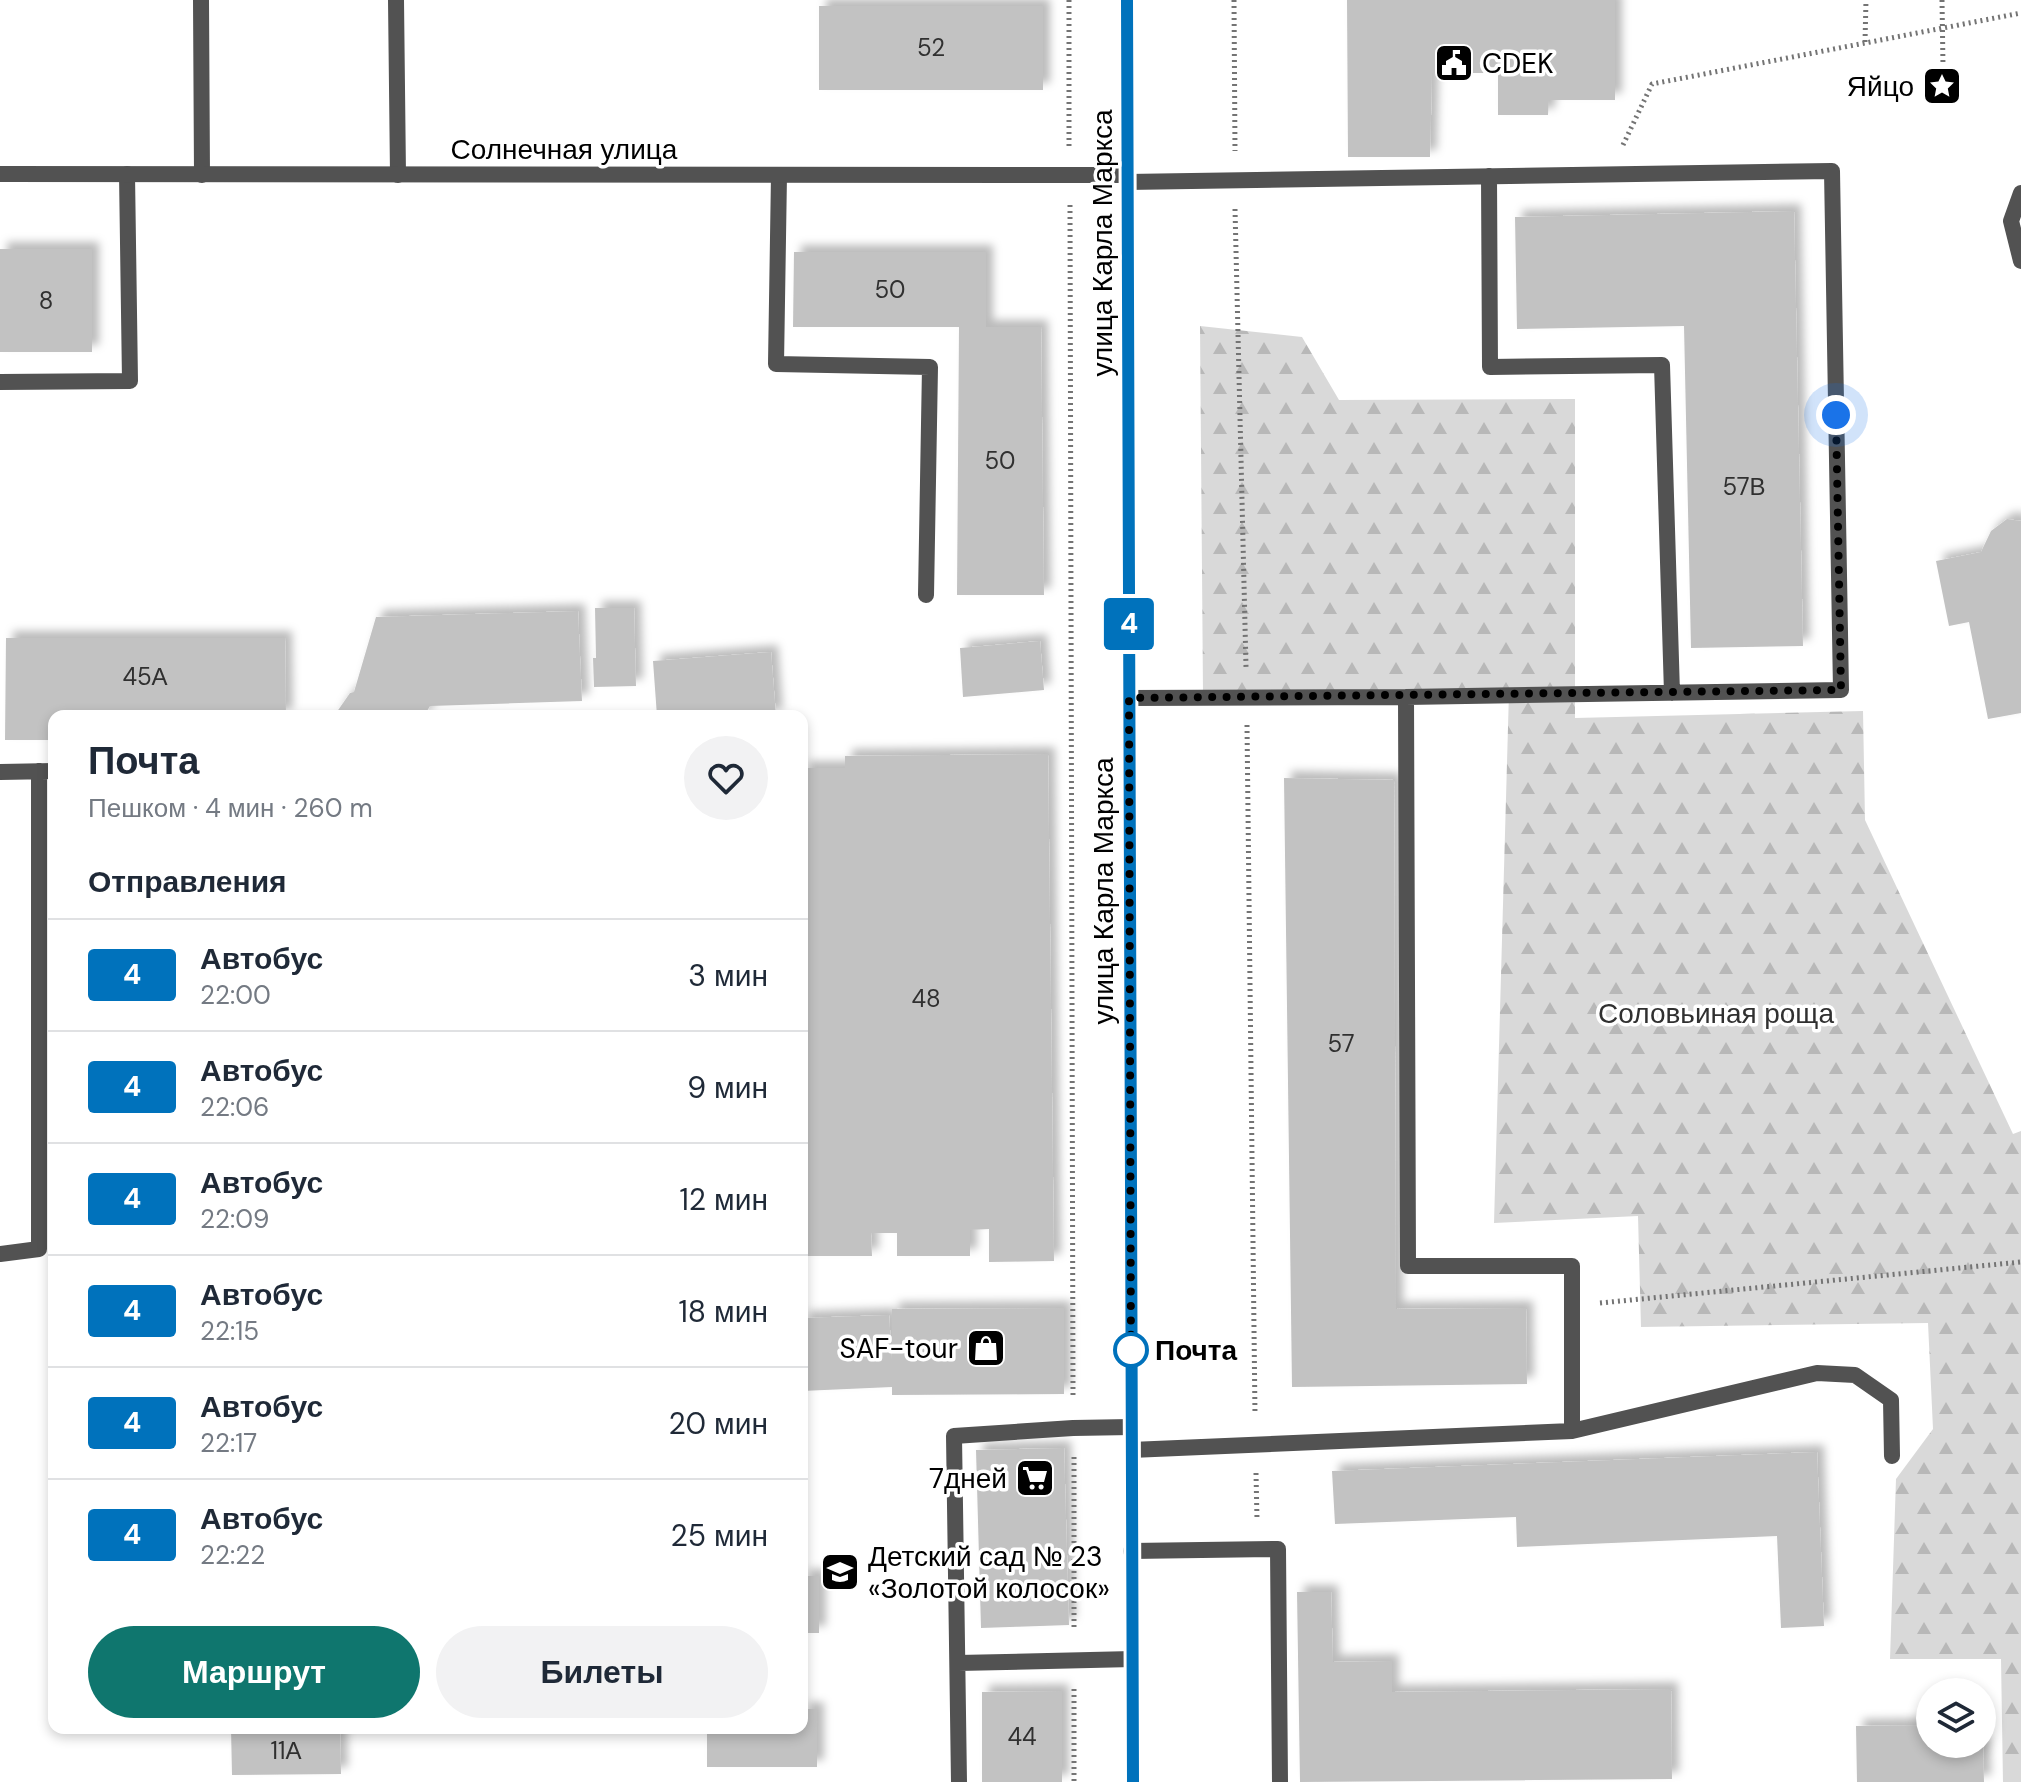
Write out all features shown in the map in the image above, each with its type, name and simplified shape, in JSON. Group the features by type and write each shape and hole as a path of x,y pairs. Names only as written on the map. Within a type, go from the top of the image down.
{"street":[{"path":"201,0 202,175"},
{"path":"396,0 398,175"},
{"name":"улица Карла Маркса","path":"1127,0 1133,1782"},
{"name":"Солнечная улица","path":"0,174 1069,174 1235,181 1832,171 1841,690 1672,693"},
{"path":"0,382 130,381 127,174"},
{"path":"779,175 776,364 930,367 926,595"},
{"path":"1129,698 1672,693 1662,365 1490,367 1489,176"},
{"path":"2021,193 2011,221 2021,261"},
{"path":"1406,697 1408,1266 1572,1266 1572,1431"},
{"path":"0,772 46,771 39,1249 0,1254"},
{"path":"1131,1450 1572,1431 1817,1373 1855,1375 1891,1400 1892,1456"},
{"path":"959,1782 954,1436 1131,1427"},
{"path":"1131,1551 1278,1549 1280,1782"},
{"path":"958,1663 1133,1659"}],"path":[{"path":"1069,0 1074,1782"},
{"path":"1234,0 1258,1550"},
{"path":"1865,42 1866,0"},
{"path":"1942,0 1943,66"},
{"path":"1609,175 1652,84 2021,13"},
{"path":"1571,1306 2021,1262"}],"green space":[{"name":"Соловьиная роща","path":"1200,326 1302,337 1339,400 1575,399 1575,718 1863,711 1865,820 2013,1134 2021,1131 2021,1782 2003,1782 2001,1659 1890,1659 1896,1479 1933,1429 1928,1323 1641,1327 1638,1216 1494,1223 1509,692 1203,692"}],"building":[{"path":"1347,0 1615,0 1615,100 1549,100 1548,115 1498,115 1498,73 1432,73 1430,157 1348,157"},
{"path":"819,6 1043,6 1043,90 819,90"},
{"path":"1794,211 1803,646 1691,648 1684,326 1517,329 1515,217"},
{"path":"0,249 92,249 92,352 0,352"},
{"path":"794,252 986,252 986,327 1041,327 1044,595 957,595 959,327 793,327"},
{"path":"2007,519 2021,521 2021,713 1988,719 1969,622 1949,626 1936,561 1981,552 1991,531"},
{"path":"595,608 634,608 636,686 594,687"},
{"path":"578,611 582,701 430,706 428,710 338,710 354,692 376,617"},
{"path":"6,638 285,638 286,710 48,710 48,740 5,740"},
{"path":"1040,641 1044,690 963,697 960,648"},
{"path":"771,652 776,710 657,710 653,661"},
{"path":"1048,754 1054,1261 989,1262 989,1229 970,1230 970,1256 897,1256 897,1233 871,1233 872,1256 808,1256 808,768 845,768 845,756"},
{"path":"1284,778 1394,780 1396,1309 1526,1308 1527,1384 1292,1387"},
{"path":"1064,1308 1064,1394 892,1395 892,1387 808,1391 808,1318 889,1315 892,1359 892,1309"},
{"path":"1064,1448 1069,1625 981,1628 976,1450"},
{"path":"1817,1452 1824,1626 1781,1628 1777,1536 1517,1547 1516,1517 1335,1524 1332,1471"},
{"path":"808,1576 819,1576 819,1633 808,1633"},
{"path":"1297,1592 1331,1592 1333,1662 1392,1661 1392,1692 1671,1689 1672,1779 1300,1782"},
{"path":"1062,1691 1062,1782 982,1782 982,1692"},
{"path":"808,1709 817,1709 817,1767 707,1767 707,1734 808,1734"},
{"path":"1916,1725 1916,1758 1983,1758 1984,1782 1857,1782 1856,1726"},
{"path":"231,1734 340,1734 341,1774 232,1775"}],"bus line":[{"name":"4","path":"1127,0 1133,1782"}],"place":[{"name":"CDEK","path":"1454,63"},
{"name":"Яйцо","path":"1942,86"},
{"name":"SAF-tour","path":"986,1348"},
{"name":"Почта","path":"1131,1350"},
{"name":"7дней","path":"1035,1478"},
{"name":"Детский сад № 23 «Золотой колосок»","path":"840,1572"}],"route":[{"path":"1131,1350 1131,1364 1129,698 1841,690 1836,415"}]}
